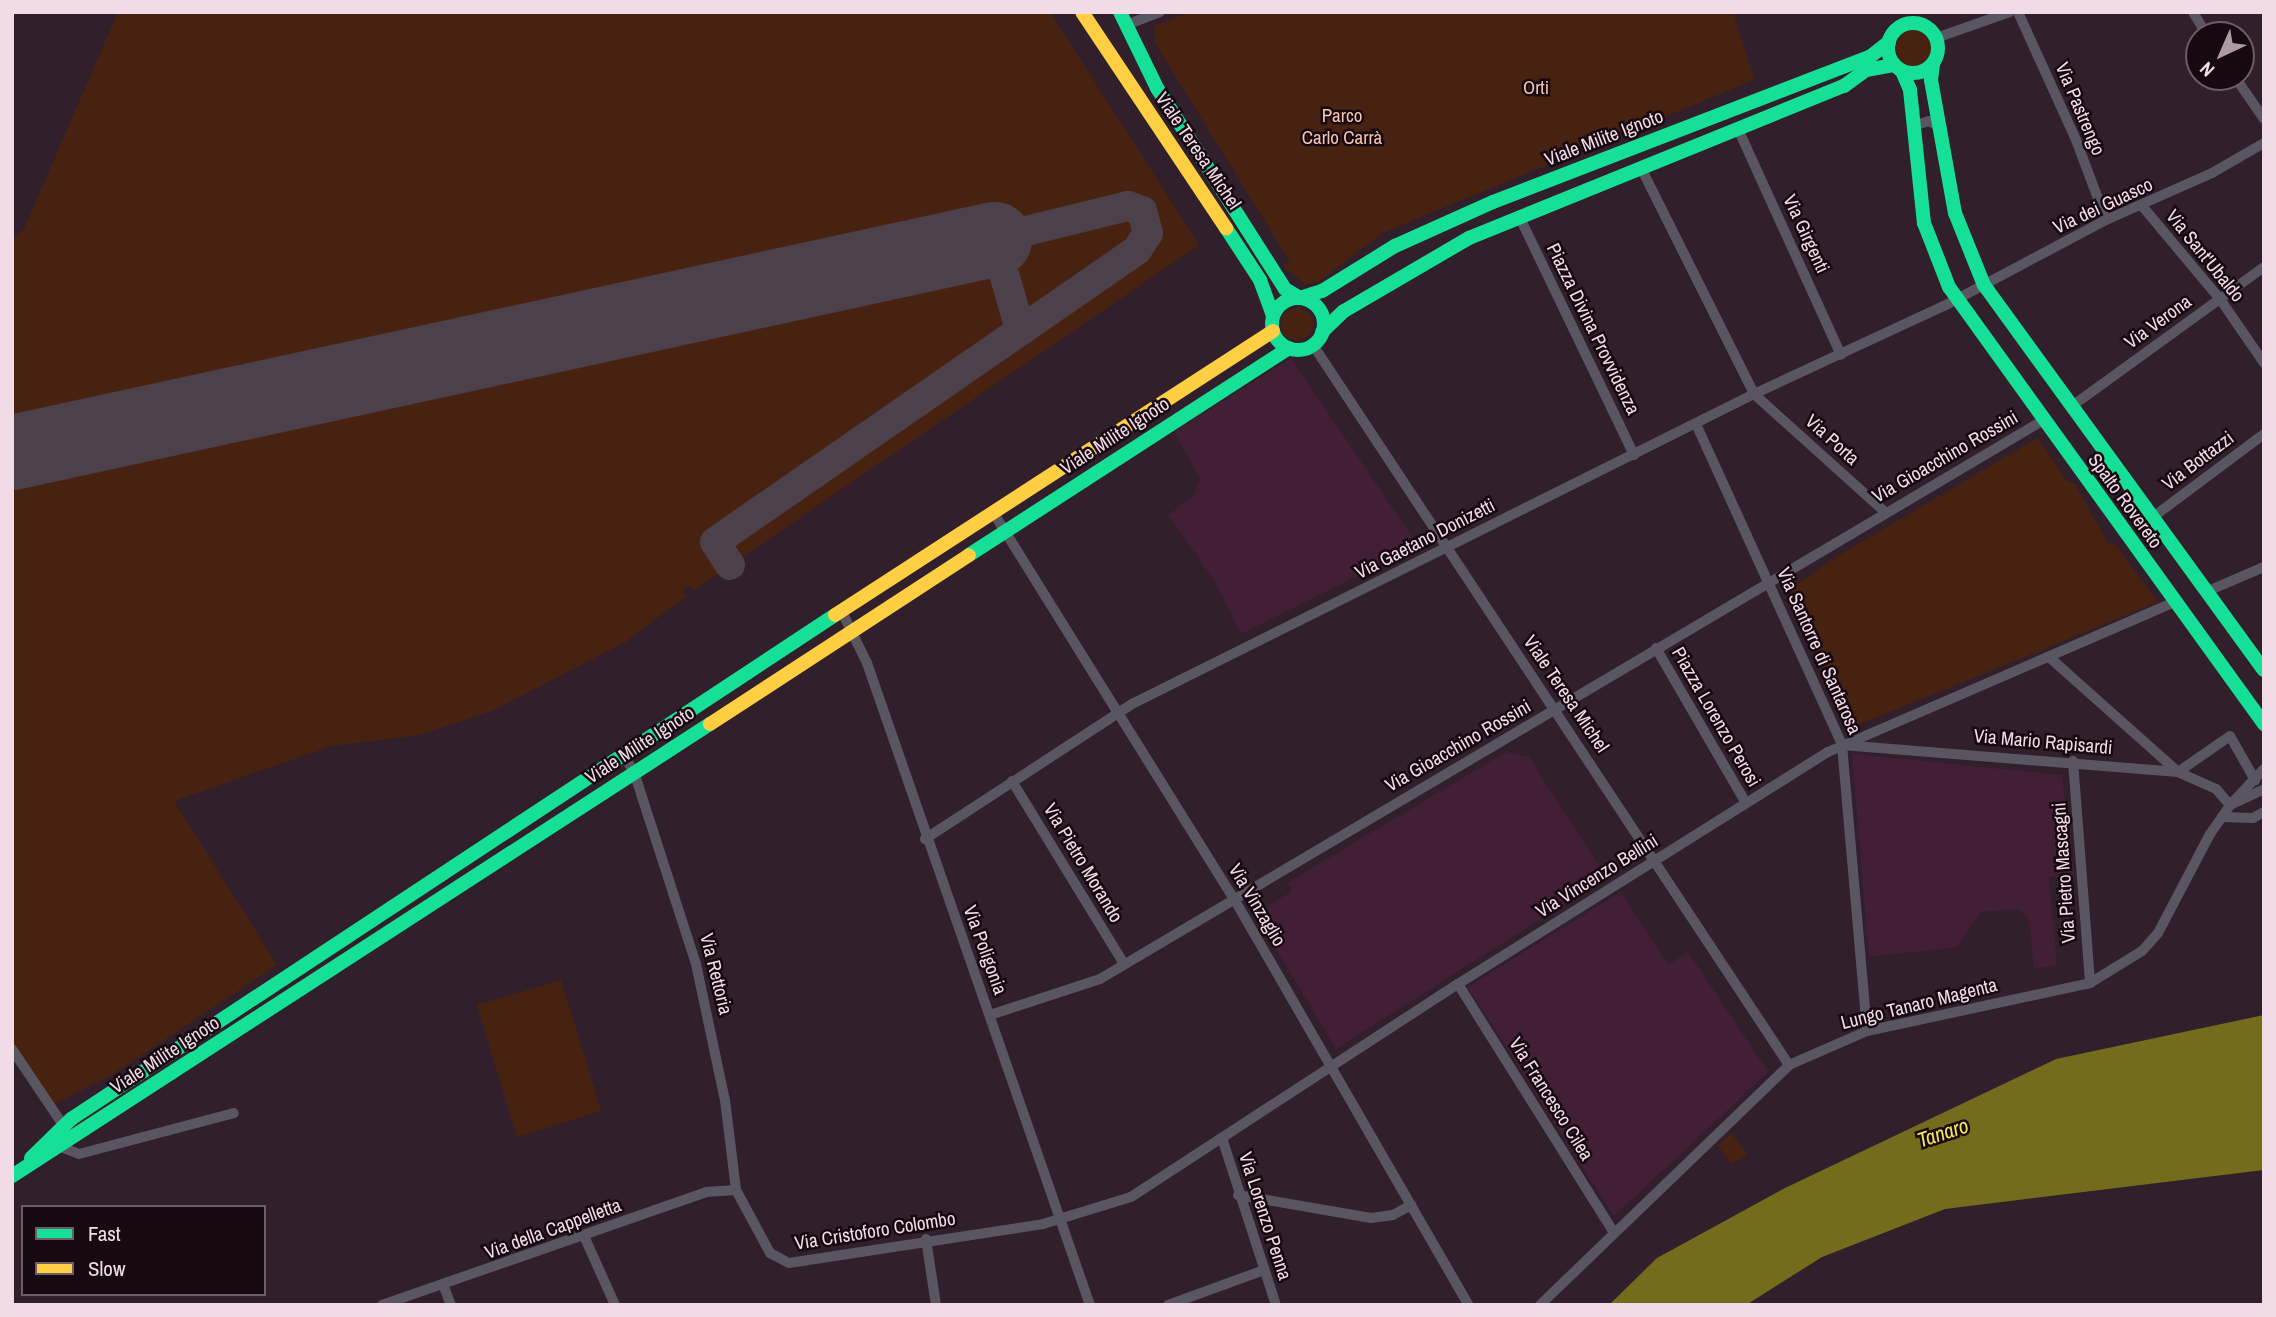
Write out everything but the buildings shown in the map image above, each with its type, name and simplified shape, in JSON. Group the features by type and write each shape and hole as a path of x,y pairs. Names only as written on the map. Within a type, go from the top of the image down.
{"main road":[{"name":"Viale Teresa Michel","path":"1082,12 1241,251 1271,303 1273,316"},
{"path":"1898,12 1893,35 1898,68"},
{"path":"1322,332 1320,311 1300,298 1284,302 1273,316 1273,331 1289,348 1313,345 1343,311 1469,238 1844,86 1866,70 1898,68 1917,73 1933,64 1938,53 1926,12"},
{"name":"Viale Teresa Michel","path":"1123,19 1157,88 1285,289 1300,298"},
{"path":"1893,35 1911,23 1933,33"},
{"name":"Viale Milite Ignoto","path":"1300,298 1322,291 1395,246 1493,202 1871,56 1893,35"},
{"name":"Spalto Rovereto","path":"1933,64 1931,80 1942,128 1955,213 1983,285 2264,670"},
{"name":"Spalto Rovereto","path":"1898,68 1908,79 1927,234 1956,300 2264,724"},
{"name":"Viale Milite Ignoto","path":"1273,331 622,753 64,1126 12,1177 1289,348"}],"street":[{"path":"1123,19 1160,12"},
{"path":"1933,33 2010,12"},
{"name":"Via Pastrengo","path":"2018,12 2076,140 2106,220"},
{"path":"2245,91 2264,119"},
{"path":"1912,126 1929,121 1942,128"},
{"name":"Via Girgenti","path":"1738,129 1842,355"},
{"name":"Via dei Guasco","path":"1956,300 2106,220 2143,207 2264,143"},
{"path":"1641,168 1754,394"},
{"name":"Via Sant'Ubaldo","path":"2143,207 2220,299 2264,363"},
{"name":"Piazza Divina Provvidenza","path":"1520,218 1634,455"},
{"name":"Via Verona","path":"2072,406 2264,267"},
{"name":"Via Gaetano Donizetti","path":"925,839 1118,712 1754,394 1956,300"},
{"name":"Viale Teresa Michel","path":"1313,345 1789,1065"},
{"name":"Via Porta","path":"1754,394 1885,512"},
{"name":"Via Gioacchino Rossini","path":"990,1015 1070,991 1124,964 1233,897 2042,421"},
{"name":"Via Santorre di Santarosa","path":"1696,424 1842,745 1867,1031"},
{"name":"Via Bottazzi","path":"2153,517 2264,434"},
{"name":"Via Vinzaglio","path":"993,512 1233,897 1469,1305"},
{"path":"2208,591 2264,567"},
{"name":"Via Vincenzo Bellini","path":"1060,1219 1137,1195 1458,984 1842,745 2175,603"},
{"name":"Via Poligonia","path":"841,610 854,629 925,839 990,1015 1090,1305"},
{"name":"Piazza Lorenzo Perosi","path":"1656,648 1746,803"},
{"path":"2049,657 2178,772 2230,736 2255,780"},
{"name":"Via Mario Rapisardi","path":"1842,745 2073,761 2178,772 2216,789 2230,806"},
{"name":"Via Rettoria","path":"622,753 634,772 696,964 726,1100 736,1190"},
{"name":"Via Pietro Mascagni","path":"2073,761 2090,983"},
{"name":"Lungo Tanaro Magenta","path":"1540,1305 1789,1065 1867,1031 2090,983 2142,951 2158,933 2222,817 2264,769"},
{"name":"Via Pietro Morando","path":"1012,781 1124,964"},
{"name":"Lungo Tanaro Magenta","path":"2230,806 2264,789"},
{"path":"2222,817 2253,818 2264,812"},
{"name":"Via Francesco Cilea","path":"1458,984 1614,1233"},
{"path":"12,1048 64,1126 67,1143 79,1154 234,1113"},
{"name":"Via Lorenzo Penna","path":"1222,1138 1238,1195 1276,1305"},
{"name":"Via della Cappelletta","path":"382,1305 444,1287 706,1192 736,1190"},
{"name":"Via Cristoforo Colombo","path":"736,1190 779,1261 1060,1219"},
{"path":"1238,1195 1371,1218 1393,1215 1411,1205"},
{"path":"584,1236 615,1305"},
{"path":"926,1239 936,1305"},
{"path":"1168,1305 1264,1270"},
{"path":"444,1287 451,1305"}],"shaded area":[{"path":"1291,358 1418,546 1241,634 1217,585 1169,515 1194,495 1200,478 1174,432"},
{"path":"1506,752 1529,757 1606,877 1336,1049 1255,914 1292,891 1287,883"},
{"path":"1852,754 2062,775 2074,875 2049,877 2057,965 2034,969 2029,918 2019,910 2010,909 1981,912 1957,947 1869,957"},
{"path":"1621,892 1668,965 1688,952 1768,1072 1614,1216 1468,987"}],"green space":[{"path":"118,12 1050,12 1199,245 694,590 689,585 682,591 686,596 627,641 494,710 419,735 331,746 174,801 277,965 110,1076 54,1104 12,1042 12,240 24,229"},
{"name":"Parco Carlo Carrà","path":"1191,12 1733,12 1754,80 1384,232 1318,282 1306,285 1283,266 1290,262 1155,43 1154,26"},
{"path":"1915,29 1928,35 1934,48 1928,61 1915,67 1902,61 1896,48 1902,35"},
{"path":"1297,308 1308,313 1313,324 1308,335 1297,340 1286,335 1281,324 1286,313"},
{"path":"2038,438 2067,481 2075,484 2108,543 2114,543 2158,602 1853,727 1787,591 1836,557"},
{"path":"561,980 601,1111 517,1137 477,1005"},
{"path":"1731,1133 1747,1154 1732,1164 1718,1146"}],"water":[{"name":"Tanaro","path":"2264,1015 2264,1170 1945,1209 1822,1257 1746,1305 1609,1305 1657,1258 1785,1188 2056,1059"}],"taxiway":[{"path":"730,565 715,542 1137,250 1148,233 1142,211 1128,206 994,239 1020,329"}],"runway":[{"path":"12,452 994,239"}],"traffic: fast":[{"path":"1120,12 1157,88 1285,289 1300,298 1322,291 1395,246 1493,202 1871,56 1889,42"},
{"path":"1913,23 1931,30 1938,48 1931,66 1913,73 1895,66 1888,48 1895,30 1913,23"},
{"path":"1933,64 1931,80 1955,213 1984,285 2264,670"},
{"path":"1322,332 1344,311 1469,238 1844,86 1866,70 1895,65"},
{"path":"1902,71 1910,90 1924,223 1949,287 2264,724"},
{"path":"1226,228 1260,280 1273,316"},
{"path":"1298,298 1308,300 1316,306 1322,314 1324,324 1322,334 1316,342 1308,348 1298,350 1288,348 1280,342 1274,334 1272,324 1274,314 1280,306 1288,300 1298,298"},
{"path":"969,555 1289,348"},
{"path":"31,1158 71,1119 835,615"},
{"path":"12,1176 710,724"}],"traffic: slow":[{"path":"1082,12 1226,228"},
{"path":"835,615 1273,331"},
{"path":"710,724 969,555"}],"park label":[{"name":"Orti","path":"1536,88"}]}
